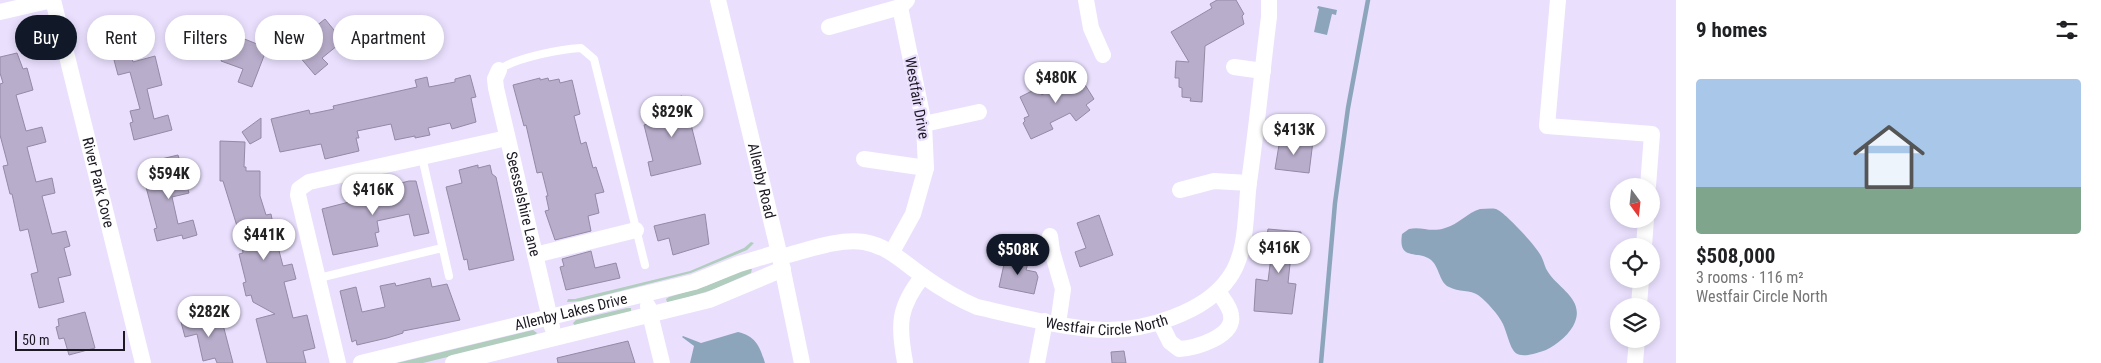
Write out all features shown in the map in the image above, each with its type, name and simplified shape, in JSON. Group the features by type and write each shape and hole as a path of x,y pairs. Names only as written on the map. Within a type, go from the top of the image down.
{"street":[{"path":"0,12 53,0"},
{"name":"River Park Cove","path":"53,0 143,363"},
{"name":"Allenby Road","path":"718,0 781,260 802,363"},
{"path":"1086,0 1091,28 1103,55"},
{"name":"Westfair Circle North","path":"781,260 848,242 863,242 892,252 923,276 963,301 977,307 1051,322 1105,330 1130,328 1160,322 1196,306 1218,291 1229,278 1239,259 1270,17 1269,0"},
{"path":"1558,0 1547,126 1652,134 1649,178"},
{"path":"829,27 903,3"},
{"name":"Westfair Drive","path":"892,252 913,214 926,168 924,124 903,3"},
{"path":"1234,67 1263,71"},
{"name":"Seesselshire Lane","path":"499,70 495,79 496,88 555,338"},
{"path":"924,124 979,112"},
{"path":"338,363 298,195 300,187 309,182 507,138"},
{"path":"864,159 926,168"},
{"path":"1180,190 1214,181 1249,183"},
{"path":"535,255 636,230"},
{"path":"1037,363 1063,289 1052,251 1050,236"},
{"name":"Allenby Lakes Drive","path":"361,363 694,282 739,264 781,260"},
{"name":"Allenby Lakes Drive","path":"453,363 708,300 781,260"},
{"path":"905,362 900,318 908,297 923,276"},
{"path":"1160,322 1170,342 1179,349 1198,346 1218,337 1231,324 1232,315 1218,291"},
{"path":"646,294 662,363"},
{"path":"1635,363 1636,348"}],"lane":[{"path":"499,70 513,62 570,49 581,48 594,59 645,265"},
{"path":"422,157 449,276"},
{"path":"318,278 442,248"}],"green space":[{"path":"751,242 754,243 747,250 691,273 581,301 567,302 568,299 575,299 690,271 744,248"},
{"path":"748,268 752,269 751,273 712,290 667,302 666,299 669,297 706,286"},
{"path":"631,308 631,312 575,326 573,323 576,320"},
{"path":"533,330 537,333 534,336 423,363 397,363"}],"water":[{"path":"1318,6 1337,10 1336,15 1332,14 1327,35 1314,32"},
{"path":"1480,209 1496,209 1514,223 1540,253 1552,278 1573,300 1577,314 1573,326 1563,338 1546,350 1534,354 1519,355 1512,348 1501,320 1485,301 1475,293 1456,290 1445,285 1432,261 1423,256 1409,253 1403,248 1401,242 1402,234 1409,229 1435,230 1445,228"},
{"path":"738,332 753,339 765,363 690,363 694,346 683,336 701,343"}],"building":[{"path":"1217,0 1236,0 1244,14 1242,16 1244,24 1205,46 1202,102 1190,101 1191,98 1182,97 1179,78 1175,78 1176,61 1189,62 1171,32 1212,8 1210,4"},
{"path":"325,19 333,29 333,49 323,57 323,21"},
{"path":"245,39 255,43 255,60 262,60 252,87 238,82 243,69 221,61 245,60"},
{"path":"15,53 15,60 20,60 23,69 27,68 33,90 16,95 26,131 42,127 46,142 27,147 36,182 52,178 55,193 42,196 52,234 66,231 70,246 64,248 71,275 58,278 64,302 39,308 31,274 38,272 28,229 20,231 12,194 10,194 3,166 8,165 0,135 0,84 3,83 0,73 0,57"},
{"path":"155,56 162,85 147,89 154,119 168,115 172,130 134,140 130,123 133,122 130,111 140,109 130,72 118,75 114,60 132,60 133,62 155,60"},
{"path":"323,59 328,64 315,75 302,60"},
{"path":"1073,72 1074,74 1077,72 1094,99 1086,105 1090,110 1076,121 1070,113 1050,123 1053,129 1031,139 1023,123 1025,121 1024,118 1029,116 1020,97 1038,88 1042,95"},
{"path":"470,75 476,97 471,98 476,122 452,129 450,123 428,128 430,135 395,140 391,124 357,131 359,138 356,138 359,151 325,159 321,144 280,152 271,119 309,110 310,114 334,109 333,106 417,87 415,80 427,77 429,87 455,82 455,79"},
{"path":"540,78 540,80 548,78 549,81 559,79 560,83 572,80 580,114 574,116 581,144 586,142 593,168 596,167 604,192 595,194 599,213 588,216 591,231 555,240 545,211 549,210 546,196 548,196 542,172 537,173 526,125 524,126 513,85"},
{"path":"682,96 701,164 651,176 648,162 653,161 644,125 658,121 654,103"},
{"path":"261,118 261,138 250,144 242,132"},
{"path":"1280,139 1313,141 1309,173 1275,169"},
{"path":"220,141 245,142 244,167 246,167 246,171 260,171 260,196 266,215 271,214 274,229 285,226 288,241 277,243 283,266 292,264 296,279 284,282 293,318 307,315 315,348 303,351 306,363 267,363 256,319 275,314 253,302 251,295 246,296 243,283 246,282 239,254 243,253 241,239 223,181 220,181"},
{"path":"178,155 189,193 172,197 178,224 193,220 197,235 183,239 182,235 157,241 154,229 157,228 146,187 158,184 153,161"},
{"path":"478,165 478,168 490,165 492,174 496,177 514,260 469,270 467,259 464,260 446,187 462,183 459,170"},
{"path":"416,181 429,233 414,236 409,214 377,221 379,232 375,233 378,246 333,255 322,209 353,201 352,195"},
{"path":"705,214 709,244 673,255 669,238 658,241 654,226"},
{"path":"1099,215 1113,255 1080,267 1075,252 1086,248 1077,223"},
{"path":"1268,229 1301,232 1298,258 1290,264 1288,283 1296,284 1292,314 1254,311 1256,279 1268,281 1271,257 1268,257 1270,244 1266,243"},
{"path":"591,251 595,268 616,263 620,278 566,290 560,267 564,266 562,259"},
{"path":"1006,255 1029,260 1026,270 1036,272 1038,277 1034,294 999,287"},
{"path":"430,278 432,287 447,284 460,320 403,331 403,333 387,338 357,345 356,340 352,342 340,291 356,287 362,312 385,307 380,286 395,283 396,286"},
{"path":"85,312 95,348 69,355 64,338 59,339 56,327 59,326 58,319"},
{"path":"213,314 215,323 222,321 233,363 217,363 215,358 203,361 197,334 185,337 181,322"},
{"path":"628,341 635,363 558,363 557,358"},
{"path":"1124,351 1126,363 1112,363 1111,352"}],"waterway":[{"path":"1321,363 1335,203 1348,108 1368,0"}]}
